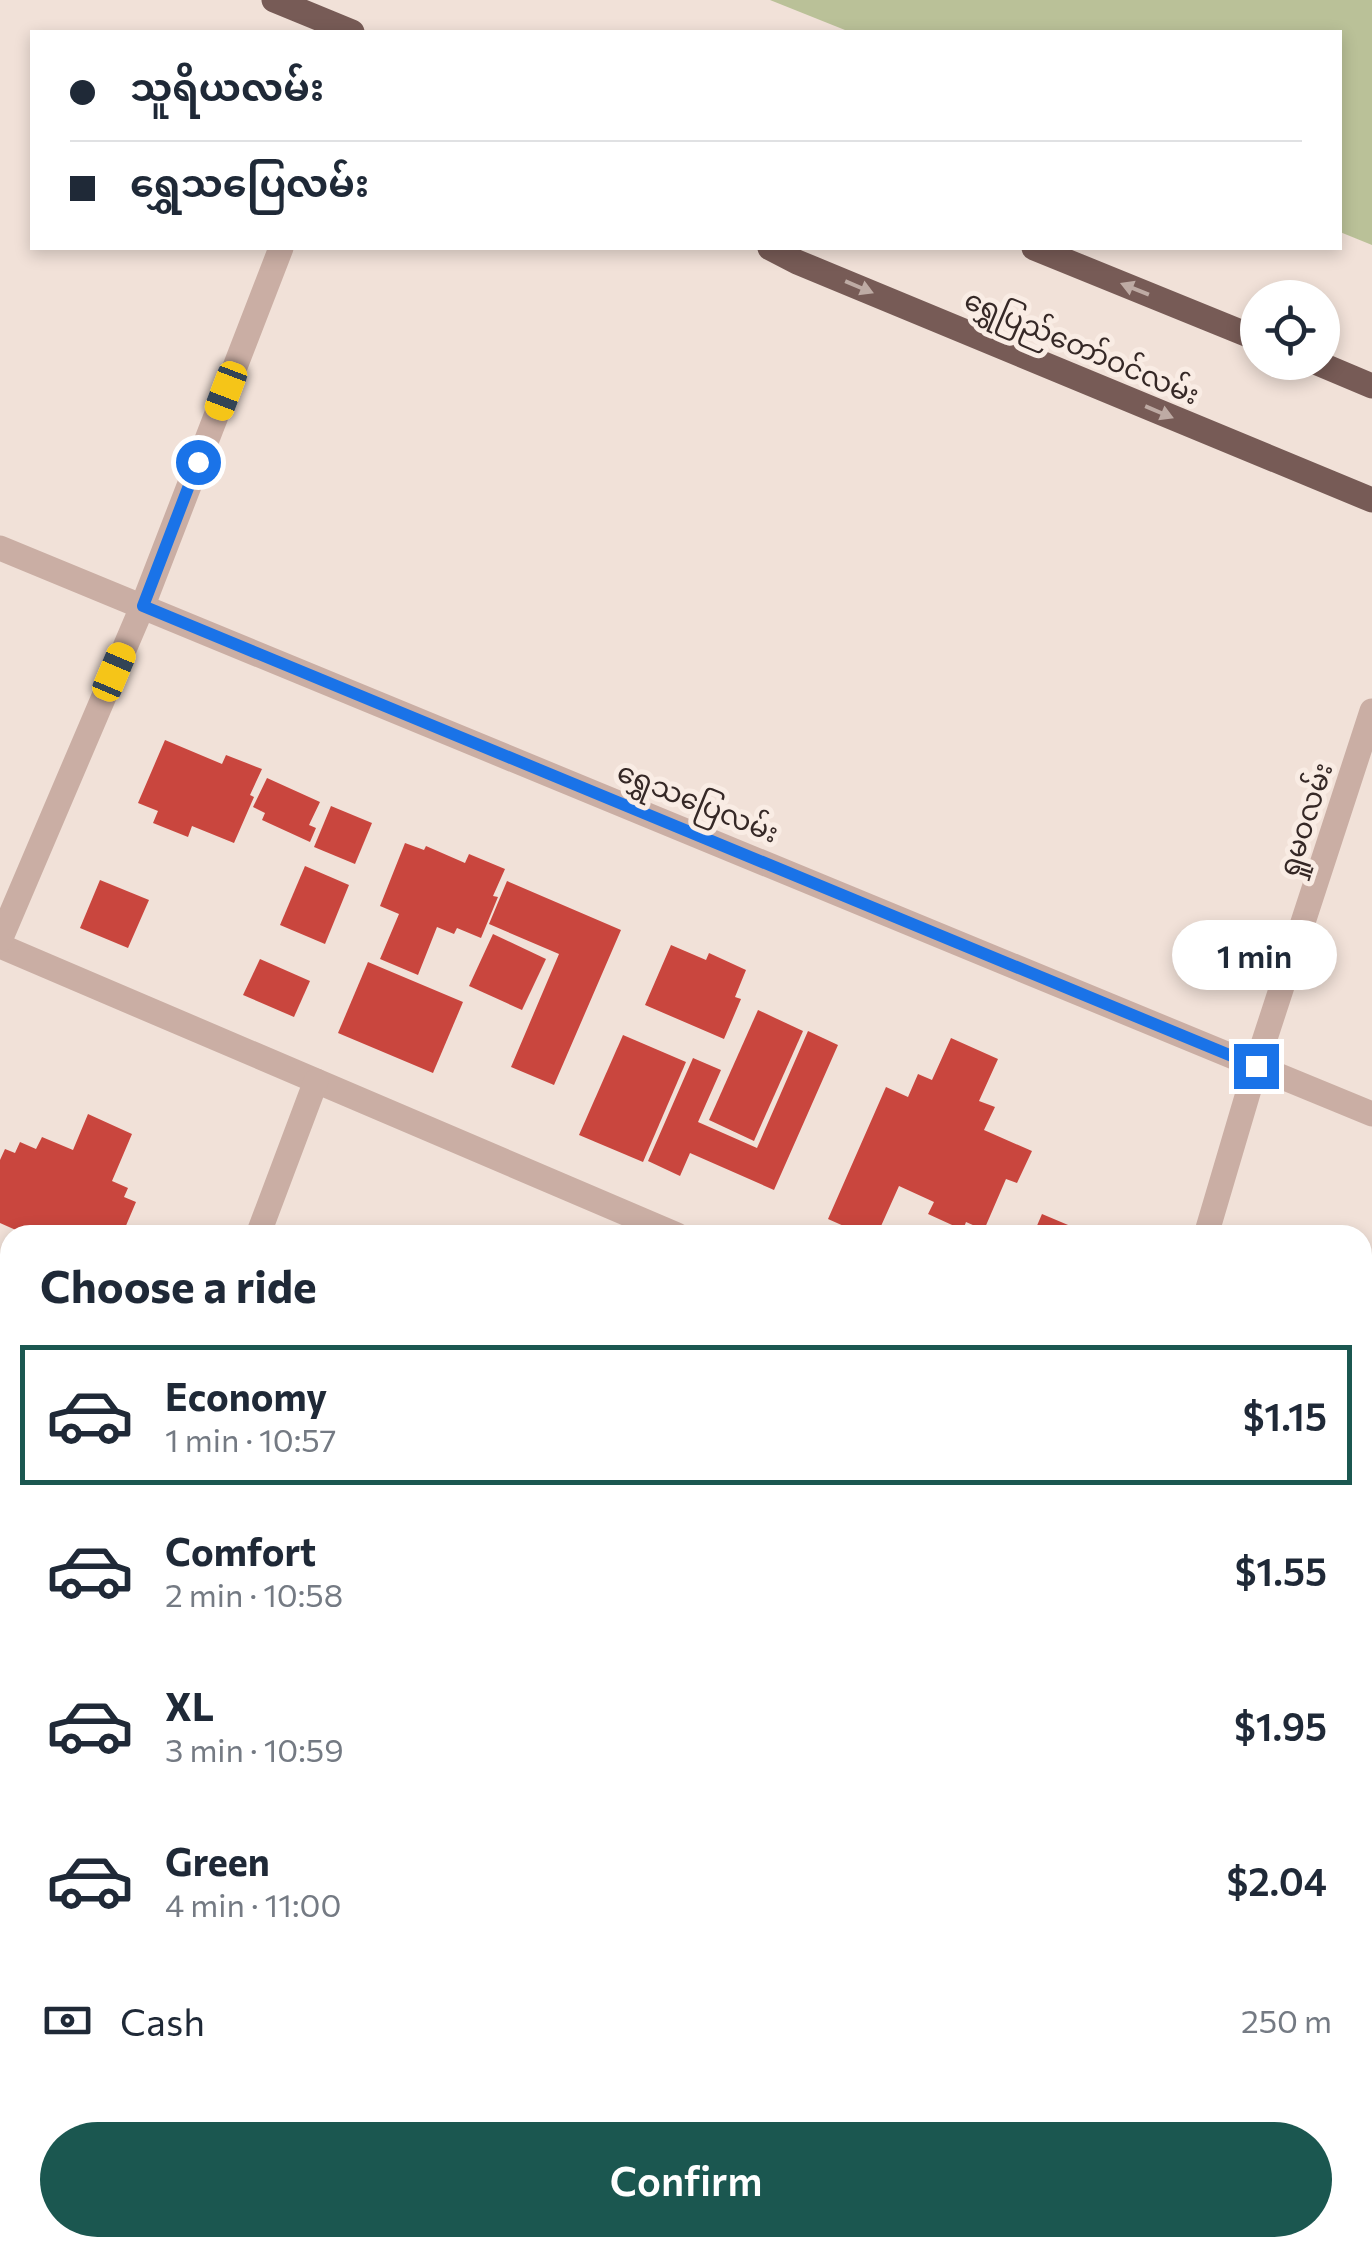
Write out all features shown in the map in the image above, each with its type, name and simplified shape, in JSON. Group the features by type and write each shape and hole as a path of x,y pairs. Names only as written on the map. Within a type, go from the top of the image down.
{"main road":[{"path":"274,0 347,30"},
{"name":"ရွှေပြည်တော်ဝင်လမ်း","path":"774,250 1372,500"},
{"path":"1039,250 1240,332"},
{"path":"1340,373 1372,386"}],"street":[{"path":"280,250 143,606 0,943 654,1225"},
{"name":"ရွှေသပြေလမ်း","path":"0,548 1372,1114"},
{"name":"ရှုမဝလမ်း","path":"1209,1225 1256,1066 1372,712"},
{"path":"262,1225 316,1081"}],"green space":[{"path":"770,0 1372,0 1372,245 1342,233 1342,30 845,30"}],"building":[{"path":"165,740 222,764 226,755 262,769 234,843 192,826 188,837 153,823 158,811 138,803"},
{"path":"267,778 320,802 309,825 316,828 310,842 262,820 265,813 253,807"},
{"path":"331,806 372,823 355,864 314,847"},
{"path":"405,843 424,850 426,846 465,863 469,854 505,869 481,938 457,928 454,934 437,927 418,975 380,959 399,914 380,906"},
{"path":"305,866 349,885 325,944 280,925"},
{"path":"100,880 149,900 128,948 80,928"},
{"path":"507,881 621,930 554,1085 511,1067 559,954 489,924"},
{"path":"493,934 546,959 522,1010 469,986"},
{"path":"671,945 706,960 709,953 746,970 735,997 741,999 724,1039 645,1005"},
{"path":"260,959 310,981 294,1017 243,995"},
{"path":"368,962 463,1002 433,1073 338,1033"},
{"path":"758,1010 803,1031 754,1141 709,1120"},
{"path":"808,1031 838,1045 774,1190 690,1153 680,1176 648,1161 693,1058 721,1070 698,1122 757,1148"},
{"path":"623,1035 686,1062 643,1162 579,1135"},
{"path":"951,1038 998,1059 979,1101 995,1107 984,1130 1032,1151 1017,1183 1006,1179 986,1225 952,1225 928,1214 934,1202 899,1186 881,1225 842,1225 828,1219 886,1087 908,1097 918,1074 932,1080"},
{"path":"88,1114 132,1134 112,1181 128,1188 124,1197 136,1202 126,1225 0,1223 0,1160 5,1149 15,1153 20,1142 36,1149 42,1137 73,1150"},
{"path":"1042,1214 1068,1225 1037,1225"}],"route":[{"path":"198,462 143,606 1256,1066"}]}
